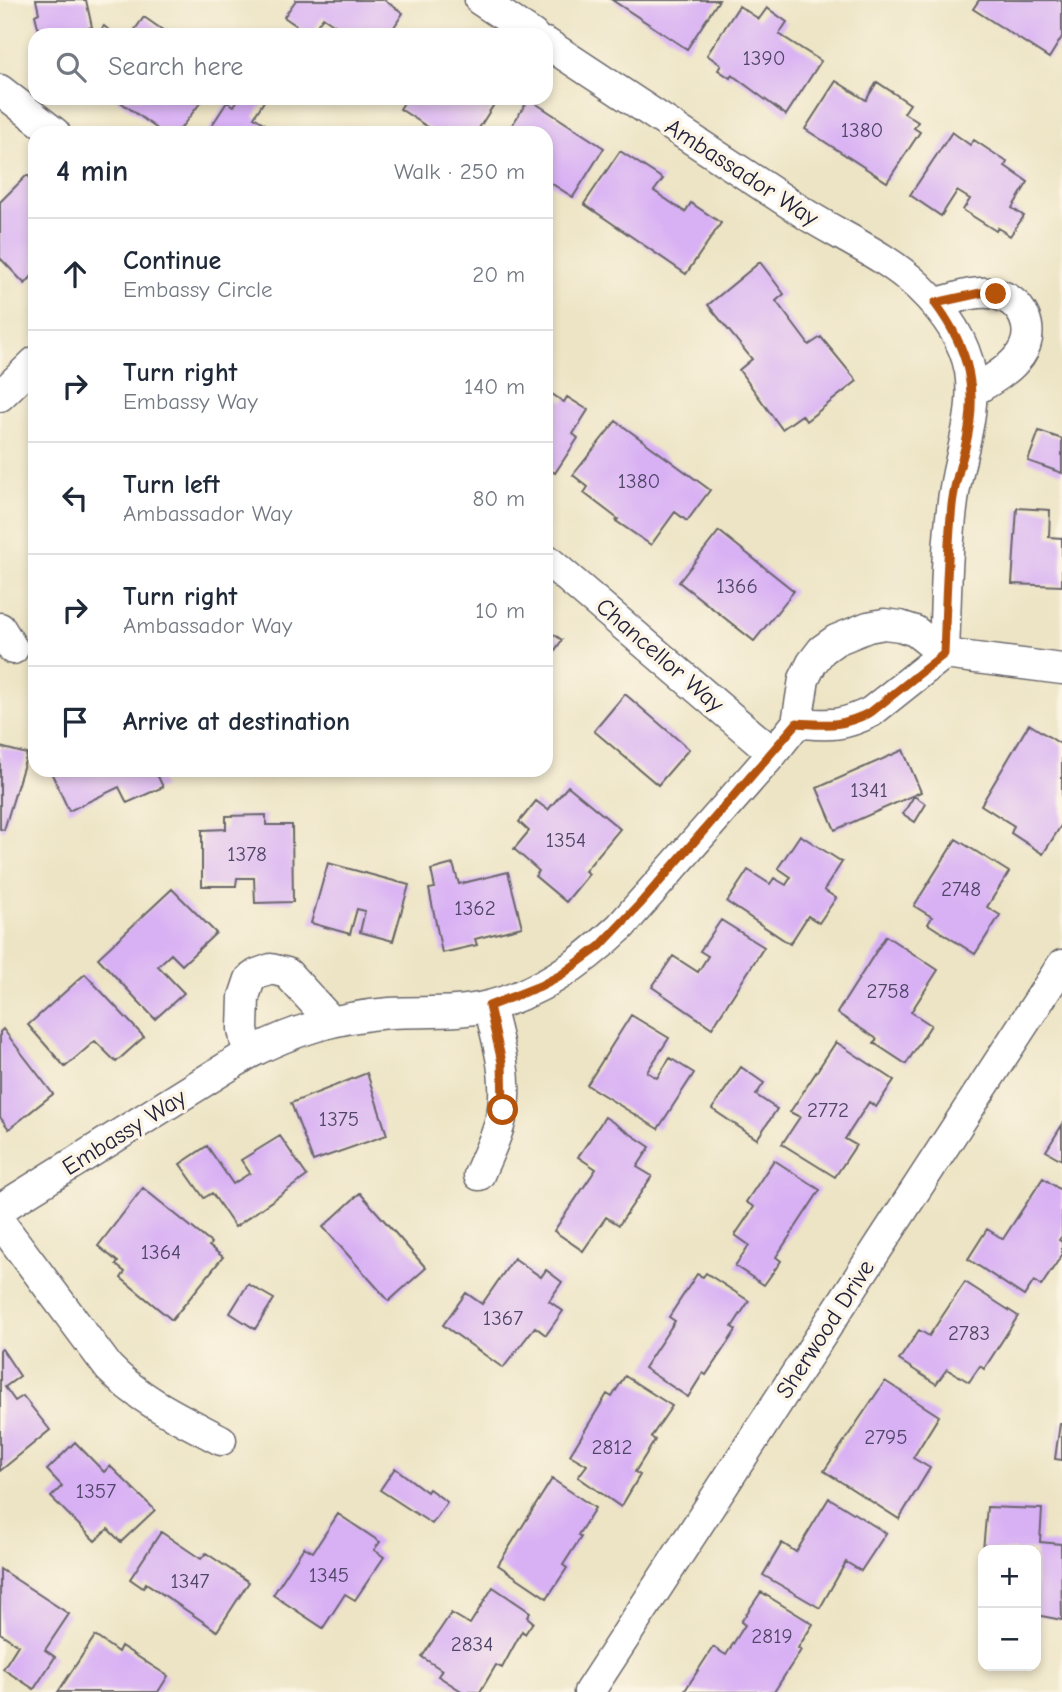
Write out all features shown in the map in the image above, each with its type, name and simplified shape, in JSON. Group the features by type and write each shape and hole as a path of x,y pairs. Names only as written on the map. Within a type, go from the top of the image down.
{"street":[{"path":"480,0 522,28"},
{"name":"Ambassador Way","path":"553,48 829,229 888,263 918,286 952,325 970,368 972,392 970,420 951,514 944,654"},
{"path":"0,90 46,126"},
{"path":"935,303 985,292 996,294 1018,306 1027,320 1028,338 1015,362 972,392"},
{"path":"0,396 28,369"},
{"name":"Chancellor Way","path":"553,565 773,753"},
{"name":"Embassy Way","path":"0,1209 248,1054 303,1029 331,1021 391,1013 457,1012 489,1006 551,981 600,946 621,926 773,753 797,723 804,679 822,650 852,632 884,624 900,625 915,631 944,654"},
{"path":"797,723 832,726 858,719 871,712 944,654 1062,669"},
{"name":"Sherwood Drive","path":"589,1692 1062,965"},
{"path":"248,1054 243,1029 244,997 250,979 257,974 271,969 288,973 331,1021"},
{"path":"479,1174 503,1110 502,1062 489,1006"},
{"path":"0,1222 109,1368 124,1383 139,1396 220,1440"}],"building":[{"path":"36,0 86,0 92,27 38,28 35,15 39,13"},
{"path":"296,0 384,0 403,13 393,28 340,28 323,17 315,28 300,28 284,17"},
{"path":"612,0 719,0 687,49"},
{"path":"979,0 1062,0 1062,37 1049,58 973,9"},
{"path":"739,6 759,19 767,8 787,22 779,34 821,61 786,115 732,75 730,78 718,70 721,65 707,55"},
{"path":"144,17 160,28 136,28"},
{"path":"836,81 866,100 877,82 910,104 904,113 918,122 914,128 920,132 887,182 805,129"},
{"path":"125,105 199,105 182,126 153,126"},
{"path":"225,105 262,105 254,117 268,126 212,126"},
{"path":"403,105 494,105 480,126 426,126 400,109"},
{"path":"525,105 538,105 604,148 573,197 553,184 553,126 512,126"},
{"path":"952,132 970,145 974,140 1007,162 1005,166 1028,182 1012,208 1024,216 1010,236 998,228 996,231 963,210 970,199 957,191 941,216 910,195"},
{"path":"620,151 663,179 654,191 685,212 691,203 721,223 686,274 584,204"},
{"path":"28,176 28,281 25,284 1,259 0,261 0,202"},
{"path":"760,262 784,294 776,301 809,345 821,337 857,381 806,421 802,415 782,429 739,370 752,359 708,305"},
{"path":"553,395 564,402 567,397 588,410 573,434 578,438 555,473"},
{"path":"616,421 710,490 687,521 675,512 651,545 616,521 618,519 584,493 588,487 573,475"},
{"path":"1039,431 1062,439 1062,473 1028,461"},
{"path":"1017,508 1050,510 1049,537 1062,538 1062,586 1012,584"},
{"path":"719,531 794,591 754,641 679,582"},
{"path":"553,634 562,640 553,653"},
{"path":"625,694 689,749 658,785 594,731"},
{"path":"1029,724 1062,745 1062,824 1043,854 1011,833 1014,826 981,805"},
{"path":"0,747 27,754 4,830 0,829"},
{"path":"903,750 921,792 835,830 817,788"},
{"path":"53,777 158,777 163,787 127,803 119,787 69,811"},
{"path":"568,786 620,829 585,871 589,874 566,902 535,876 539,871 514,849 529,831 519,822 536,801 548,810"},
{"path":"914,796 926,804 915,822 903,814"},
{"path":"266,815 266,825 292,825 293,902 255,903 254,878 237,878 236,886 202,886 202,830 226,829 226,816"},
{"path":"800,835 842,862 824,890 836,898 819,923 808,916 790,944 727,902 748,870 770,884 774,878 786,885 791,877 778,868"},
{"path":"956,839 1009,872 987,907 1000,915 975,954 928,924 932,917 914,906"},
{"path":"328,863 409,885 393,941 360,932 365,911 357,909 350,934 311,923"},
{"path":"453,864 459,884 508,872 522,927 475,939 477,945 442,953 429,889 435,888 431,870"},
{"path":"172,889 216,933 182,965 171,954 158,966 184,993 155,1019 98,958"},
{"path":"721,920 764,947 712,1028 652,987 673,956 698,972 708,956 700,951"},
{"path":"886,936 938,970 911,1012 931,1025 906,1064 874,1043 877,1039 837,1013"},
{"path":"85,974 144,1037 116,1062 95,1041 65,1067 28,1025"},
{"path":"631,1015 669,1038 647,1072 657,1078 670,1058 694,1073 658,1129 587,1085"},
{"path":"3,1029 53,1094 9,1129 0,1117 0,1032"},
{"path":"836,1042 894,1080 876,1107 869,1102 845,1139 856,1145 835,1177 782,1144 800,1117 790,1112"},
{"path":"741,1067 764,1083 756,1095 777,1109 757,1139 712,1109"},
{"path":"367,1073 387,1135 313,1161 291,1103"},
{"path":"605,1117 650,1147 637,1167 652,1176 619,1225 606,1217 583,1251 554,1231 596,1169 578,1157"},
{"path":"1062,1125 1062,1160 1046,1151"},
{"path":"280,1136 307,1176 235,1227 212,1193 204,1198 180,1164 207,1146 233,1184 250,1173 241,1160"},
{"path":"774,1160 820,1190 776,1257 781,1261 764,1285 735,1266 749,1245 735,1235 754,1207 746,1202"},
{"path":"1043,1178 1062,1191 1062,1236 1059,1240 1062,1242 1062,1255 1041,1286 1034,1281 1024,1296 968,1259 987,1229 1003,1239"},
{"path":"143,1188 211,1243 209,1246 223,1257 172,1320 121,1278 125,1272 116,1265 118,1262 98,1246"},
{"path":"360,1193 426,1268 389,1301 323,1227"},
{"path":"514,1258 541,1277 546,1270 562,1282 549,1301 563,1311 546,1335 535,1327 503,1368 443,1325 466,1293 482,1304"},
{"path":"706,1273 749,1301 732,1327 736,1330 688,1397 644,1368 675,1321 669,1317 697,1274 703,1277"},
{"path":"965,1282 1018,1316 984,1369 980,1366 969,1382 947,1369 936,1384 899,1360 919,1330 929,1336"},
{"path":"248,1284 274,1299 255,1329 230,1313"},
{"path":"2,1349 20,1376 5,1387 15,1401 23,1396 50,1430 0,1471 0,1350"},
{"path":"625,1376 672,1406 651,1437 655,1440 635,1472 640,1475 621,1507 578,1477 587,1465 570,1455 607,1394 612,1397"},
{"path":"885,1381 939,1416 913,1458 930,1468 899,1519 824,1471"},
{"path":"1062,1423 1062,1460 1055,1459"},
{"path":"75,1442 104,1472 110,1466 155,1510 121,1542 108,1529 95,1541 51,1497 62,1486 47,1470"},
{"path":"395,1468 427,1492 429,1489 447,1502 432,1524 380,1490"},
{"path":"552,1479 595,1508 563,1565 567,1568 547,1598 498,1565"},
{"path":"829,1498 886,1533 861,1571 846,1562 820,1608 763,1575 782,1543 796,1552"},
{"path":"987,1507 1042,1509 1040,1542 1061,1544 1062,1620 1041,1616 1041,1545 983,1545"},
{"path":"338,1514 380,1542 374,1550 384,1557 355,1600 345,1594 323,1628 273,1595 304,1547 313,1552"},
{"path":"161,1532 201,1559 206,1553 249,1582 217,1631 146,1583 143,1588 130,1579"},
{"path":"0,1569 69,1614 45,1650 55,1657 34,1689 3,1669 18,1645 0,1633"},
{"path":"493,1587 530,1612 527,1617 533,1622 525,1634 522,1631 502,1668 496,1665 480,1692 463,1692 438,1676 442,1670 422,1657 451,1613 470,1624"},
{"path":"761,1592 813,1624 798,1648 801,1650 774,1692 684,1692 713,1647 726,1655 745,1625 741,1622"},
{"path":"95,1636 118,1652 121,1646 168,1676 158,1692 58,1692"}],"route":[{"path":"503,1110 502,1062 489,1006 518,996 561,975 600,946 621,926 797,723 832,726 858,719 899,691 944,654 947,552 957,474 970,420 972,392 970,368 963,348 952,325 935,303 985,292 996,294"}]}
